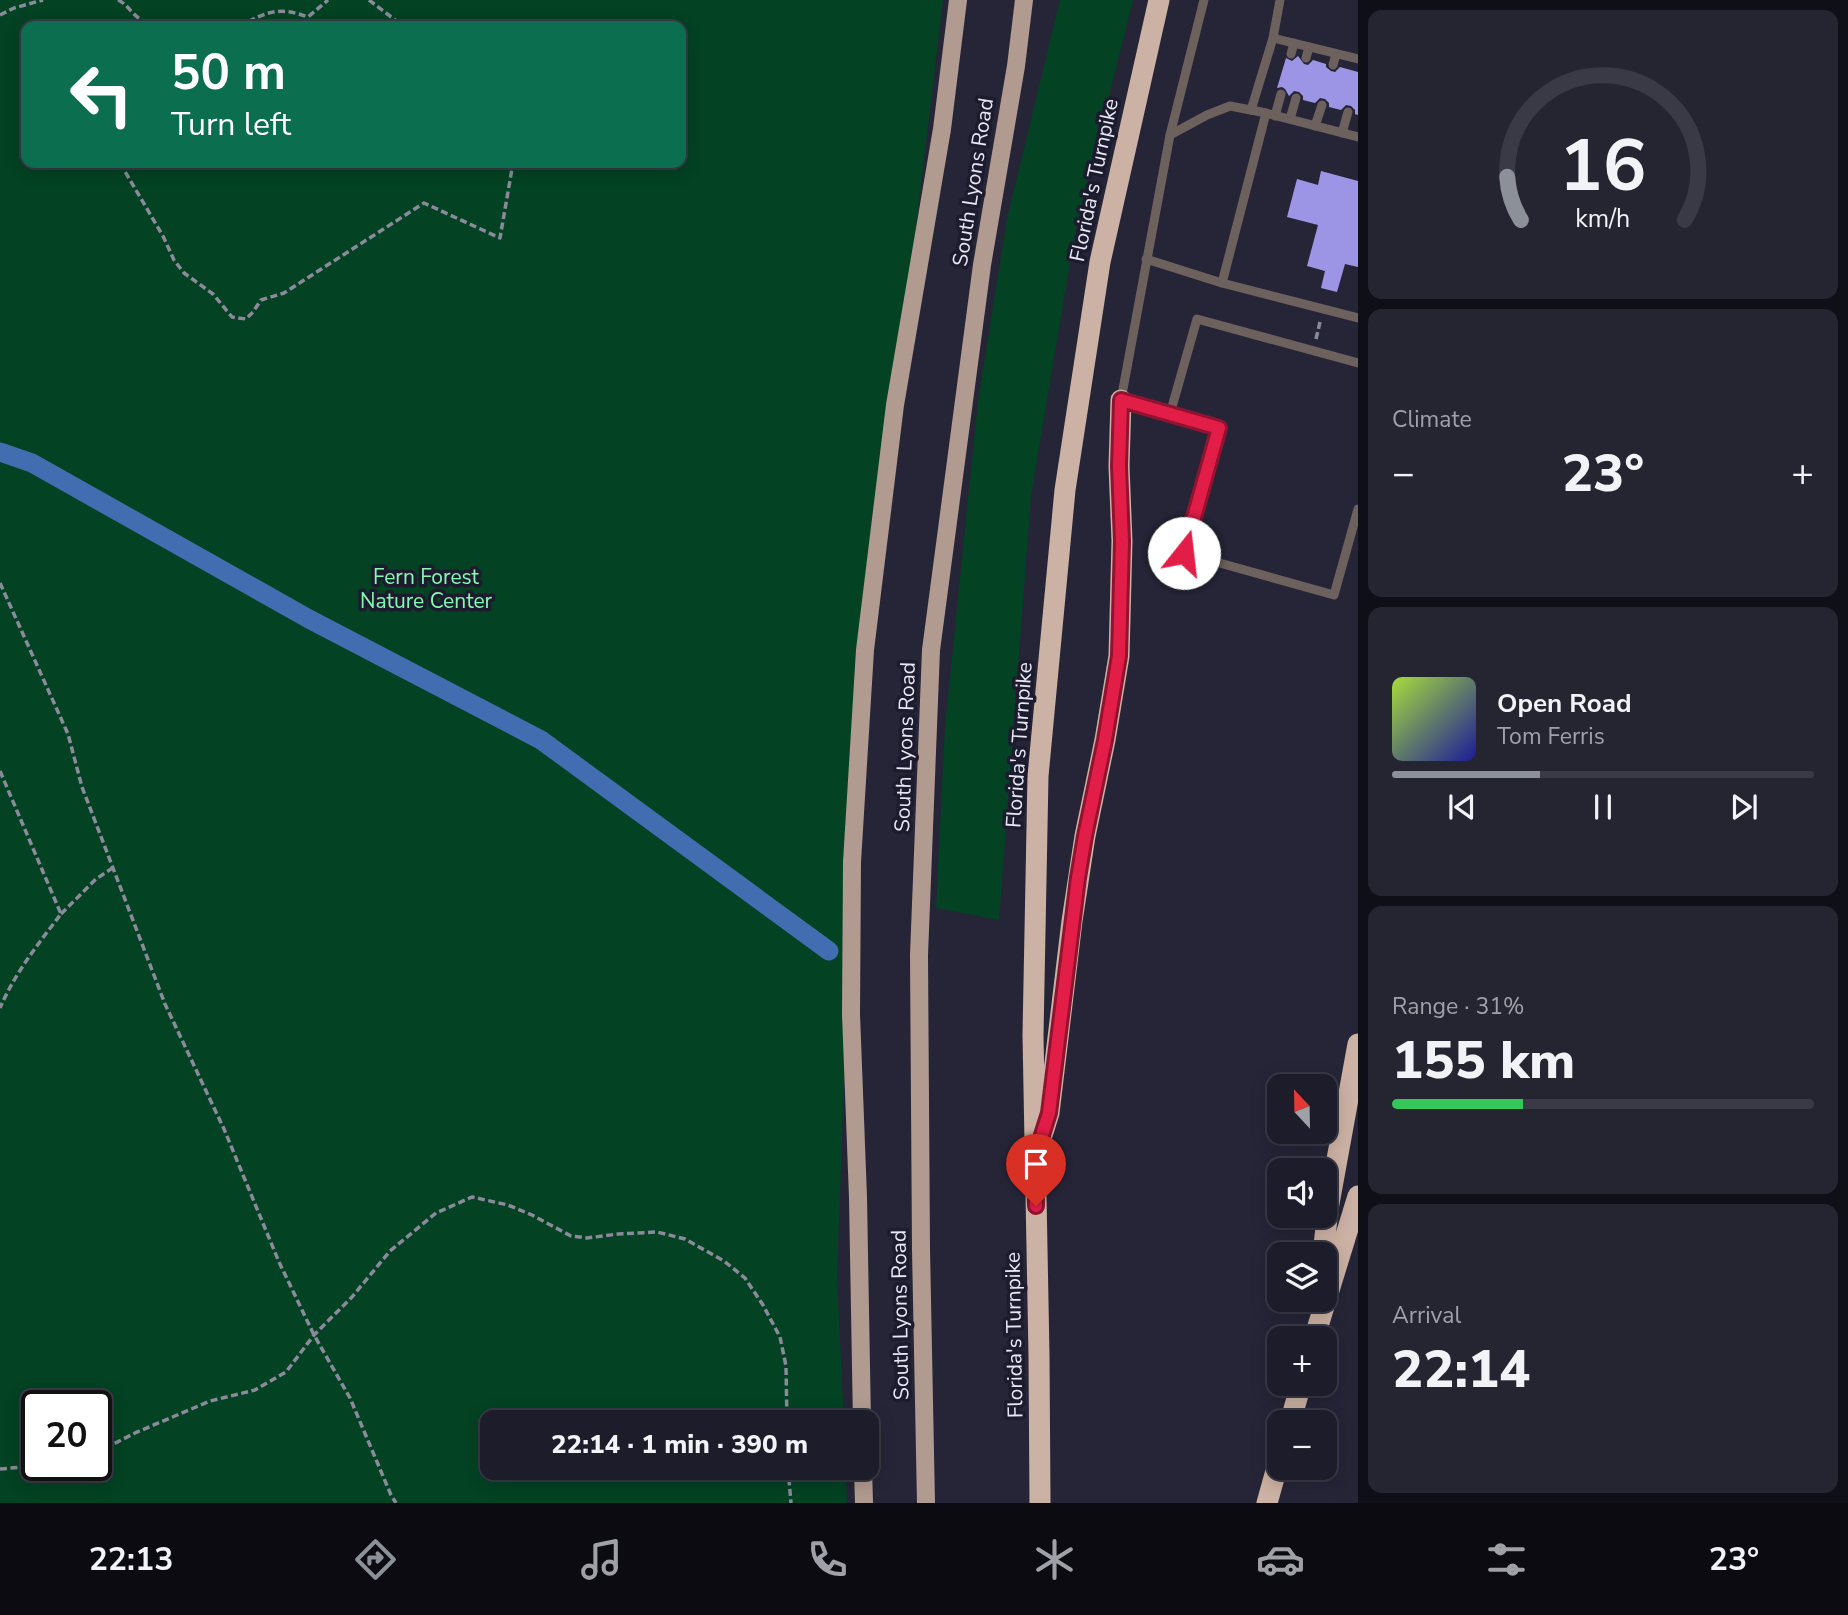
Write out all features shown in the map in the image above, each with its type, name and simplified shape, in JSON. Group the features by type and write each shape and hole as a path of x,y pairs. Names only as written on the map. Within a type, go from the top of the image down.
{"highway":[{"name":"Florida's Turnpike","path":"1040,1503 1033,1035 1038,776 1065,490 1100,262 1159,0"},
{"path":"1035,1157 1049,1113 1081,860 1119,656 1122,541 1119,466 1121,400"},
{"path":"1324,1242 1358,1044"},
{"path":"1318,1326 1358,1196"},
{"path":"1267,1503 1273,1480"}],"main road":[{"name":"South Lyons Road","path":"862,1410 851,1014 852,862 865,650 895,405 942,129 958,0"},
{"name":"South Lyons Road","path":"926,1503 919,956 931,650 982,265 1016,66 1024,0"},
{"path":"863,1480 864,1503"}],"lane":[{"path":"1204,0 1170,135 1121,400 1219,428 1184,553 1334,595 1358,509"},
{"path":"1251,110 1273,38 1280,0"},
{"path":"1273,38 1358,59"},
{"path":"1292,54 1294,43"},
{"path":"1306,58 1309,47"},
{"path":"1333,65 1336,54"},
{"path":"1222,283 1271,114 1281,94"},
{"path":"1290,120 1296,98"},
{"path":"1315,126 1322,105"},
{"path":"1170,135 1230,106 1358,136"},
{"path":"1342,133 1348,112"},
{"path":"1146,259 1222,283 1358,318"},
{"path":"1170,414 1197,318 1358,363"}],"path":[{"path":"0,15 43,0"},
{"path":"118,0 145,21"},
{"path":"250,21 277,10 292,11 308,17 328,0"},
{"path":"369,0 396,21"},
{"path":"124,168 174,260 184,273 213,294 232,317 246,319 261,300 285,293 424,204 500,238 512,168"},
{"path":"0,583 68,734 82,787 166,1004 279,1262 314,1335 350,1398 391,1495 397,1503"},
{"path":"0,771 61,914"},
{"path":"0,1008 9,987 30,954 61,914 96,879 114,867"},
{"path":"112,1445 210,1401 255,1390 286,1372 314,1335 352,1297 390,1251 436,1213 472,1197 508,1205 571,1236 587,1238 657,1232 685,1238 724,1261 744,1278 763,1305 780,1337 786,1366 787,1410"},
{"path":"0,1469 21,1468"},
{"path":"789,1480 791,1503"}],"green space":[{"name":"Fern Forest Nature Center","path":"0,0 943,0 895,405 852,862 837,1277 843,1410 480,1410 480,1480 846,1480 847,1503 0,1503"},
{"path":"1060,0 1133,0 1075,233 1031,496 999,920 936,908 945,727 978,401 1007,219"}],"building":[{"path":"1298,56 1304,64 1308,65 1313,60 1326,64 1331,71 1335,72 1340,67 1358,72 1358,115 1351,106 1346,105 1341,110 1329,107 1325,99 1320,98 1315,103 1303,100 1299,92 1294,91 1289,96 1282,87 1277,88 1286,58 1292,61"},
{"path":"1321,171 1358,181 1358,267 1345,264 1337,292 1321,288 1325,271 1307,266 1318,225 1287,217 1297,179 1318,185"}],"waterway":[{"path":"0,452 32,463 309,619 541,740 829,951"}],"route":[{"path":"1036,1206 1035,1157 1049,1113 1078,878 1119,656 1122,541 1119,466 1121,400 1219,428 1184,553"}]}
